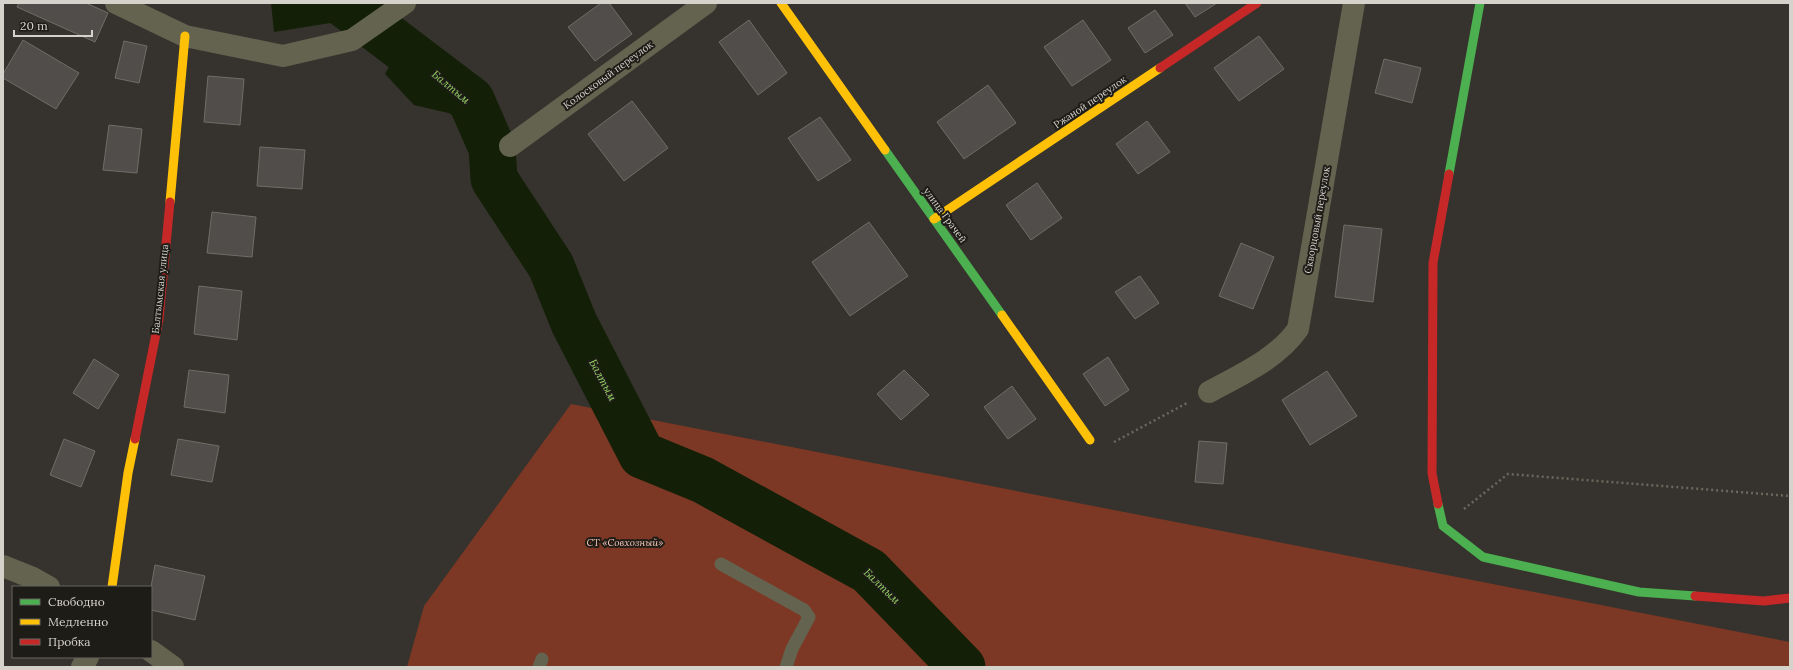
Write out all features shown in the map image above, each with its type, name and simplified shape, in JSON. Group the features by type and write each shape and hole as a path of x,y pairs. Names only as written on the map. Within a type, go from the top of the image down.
{"street":[{"path":"116,3 185,36 283,56 352,40 405,3"},
{"name":"Колосковый переулок","path":"510,146 706,3"},
{"name":"улица Грачей","path":"781,3 1090,440"},
{"name":"Ржаной переулок","path":"934,219 1257,3"},
{"name":"Скворцовый переулок","path":"1209,392 1278,352 1290,341 1298,329 1354,3"},
{"path":"1480,3 1433,263 1432,473 1443,526 1483,557 1639,592 1764,601 1790,598"},
{"name":"Балтымская улица","path":"112,586 128,473 159,319 185,36"},
{"path":"3,566 33,578 47,586"},
{"path":"152,652 173,667"},
{"path":"82,667 87,658"}],"lane":[{"path":"721,564 804,610 809,617 792,649 786,667"}],"path":[{"path":"1090,440 1103,444 1116,441 1209,392"},
{"path":"1443,526 1508,474 1790,496"}],"green space":[{"name":"СТ «Совхозный»","path":"571,404 1790,642 1790,667 407,667 424,606"}],"water":[{"path":"271,3 363,3 343,21 274,32"},
{"path":"406,37 438,50 485,85 457,115 414,105 385,74"}],"building":[{"path":"19,3 86,3 108,13 95,42 17,7"},
{"path":"601,3 609,3 632,34 595,61 568,27"},
{"path":"1185,3 1217,3 1195,17"},
{"path":"1155,10 1173,35 1145,53 1128,28"},
{"path":"749,20 787,73 758,95 719,42"},
{"path":"1083,20 1111,60 1072,86 1044,47"},
{"path":"1259,36 1284,69 1239,101 1214,68"},
{"path":"23,40 79,73 56,109 3,78 3,74"},
{"path":"124,41 147,46 139,83 115,78"},
{"path":"1384,59 1421,68 1412,103 1375,93"},
{"path":"208,76 244,79 240,125 204,122"},
{"path":"988,85 1016,123 964,159 937,122"},
{"path":"632,101 668,148 624,181 588,134"},
{"path":"820,117 851,160 818,181 788,138"},
{"path":"1147,121 1170,152 1138,174 1116,144"},
{"path":"109,125 142,129 137,173 103,170"},
{"path":"260,147 305,150 302,189 257,186"},
{"path":"1037,183 1062,218 1031,240 1006,205"},
{"path":"212,212 256,217 252,257 207,253"},
{"path":"869,222 908,276 850,316 812,262"},
{"path":"1344,225 1382,229 1373,302 1335,297"},
{"path":"1241,243 1274,257 1253,309 1219,296"},
{"path":"1140,276 1159,303 1135,319 1115,292"},
{"path":"199,286 242,291 237,340 194,334"},
{"path":"1108,357 1129,390 1105,406 1083,374"},
{"path":"94,359 119,375 98,409 73,393"},
{"path":"189,370 229,375 225,413 184,407"},
{"path":"904,370 929,395 901,420 877,394"},
{"path":"1327,371 1357,416 1310,445 1282,400"},
{"path":"1012,386 1036,419 1008,439 984,407"},
{"path":"64,439 95,451 81,487 50,475"},
{"path":"178,439 219,446 212,482 171,475"},
{"path":"1199,441 1227,443 1223,484 1195,482"},
{"path":"155,565 205,576 195,620 152,610 151,586"}],"waterway":[{"name":"Балтым","path":"343,3 471,100 492,148 494,179 551,266 574,323 642,455 703,480 869,571 962,667"}],"traffic: fast":[{"path":"1449,174 1480,3"},
{"path":"885,150 1002,315"},
{"path":"1438,504 1443,526 1483,557 1639,592 1695,596"}],"traffic: slow":[{"path":"781,3 885,150"},
{"path":"170,202 185,36"},
{"path":"934,219 1160,68"},
{"path":"1002,315 1090,440"},
{"path":"112,586 128,473 135,439"}],"traffic: jam":[{"path":"1160,68 1257,3"},
{"path":"1438,504 1432,473 1433,263 1449,174"},
{"path":"135,439 159,319 170,202"},
{"path":"1695,596 1764,601 1790,598"}]}
